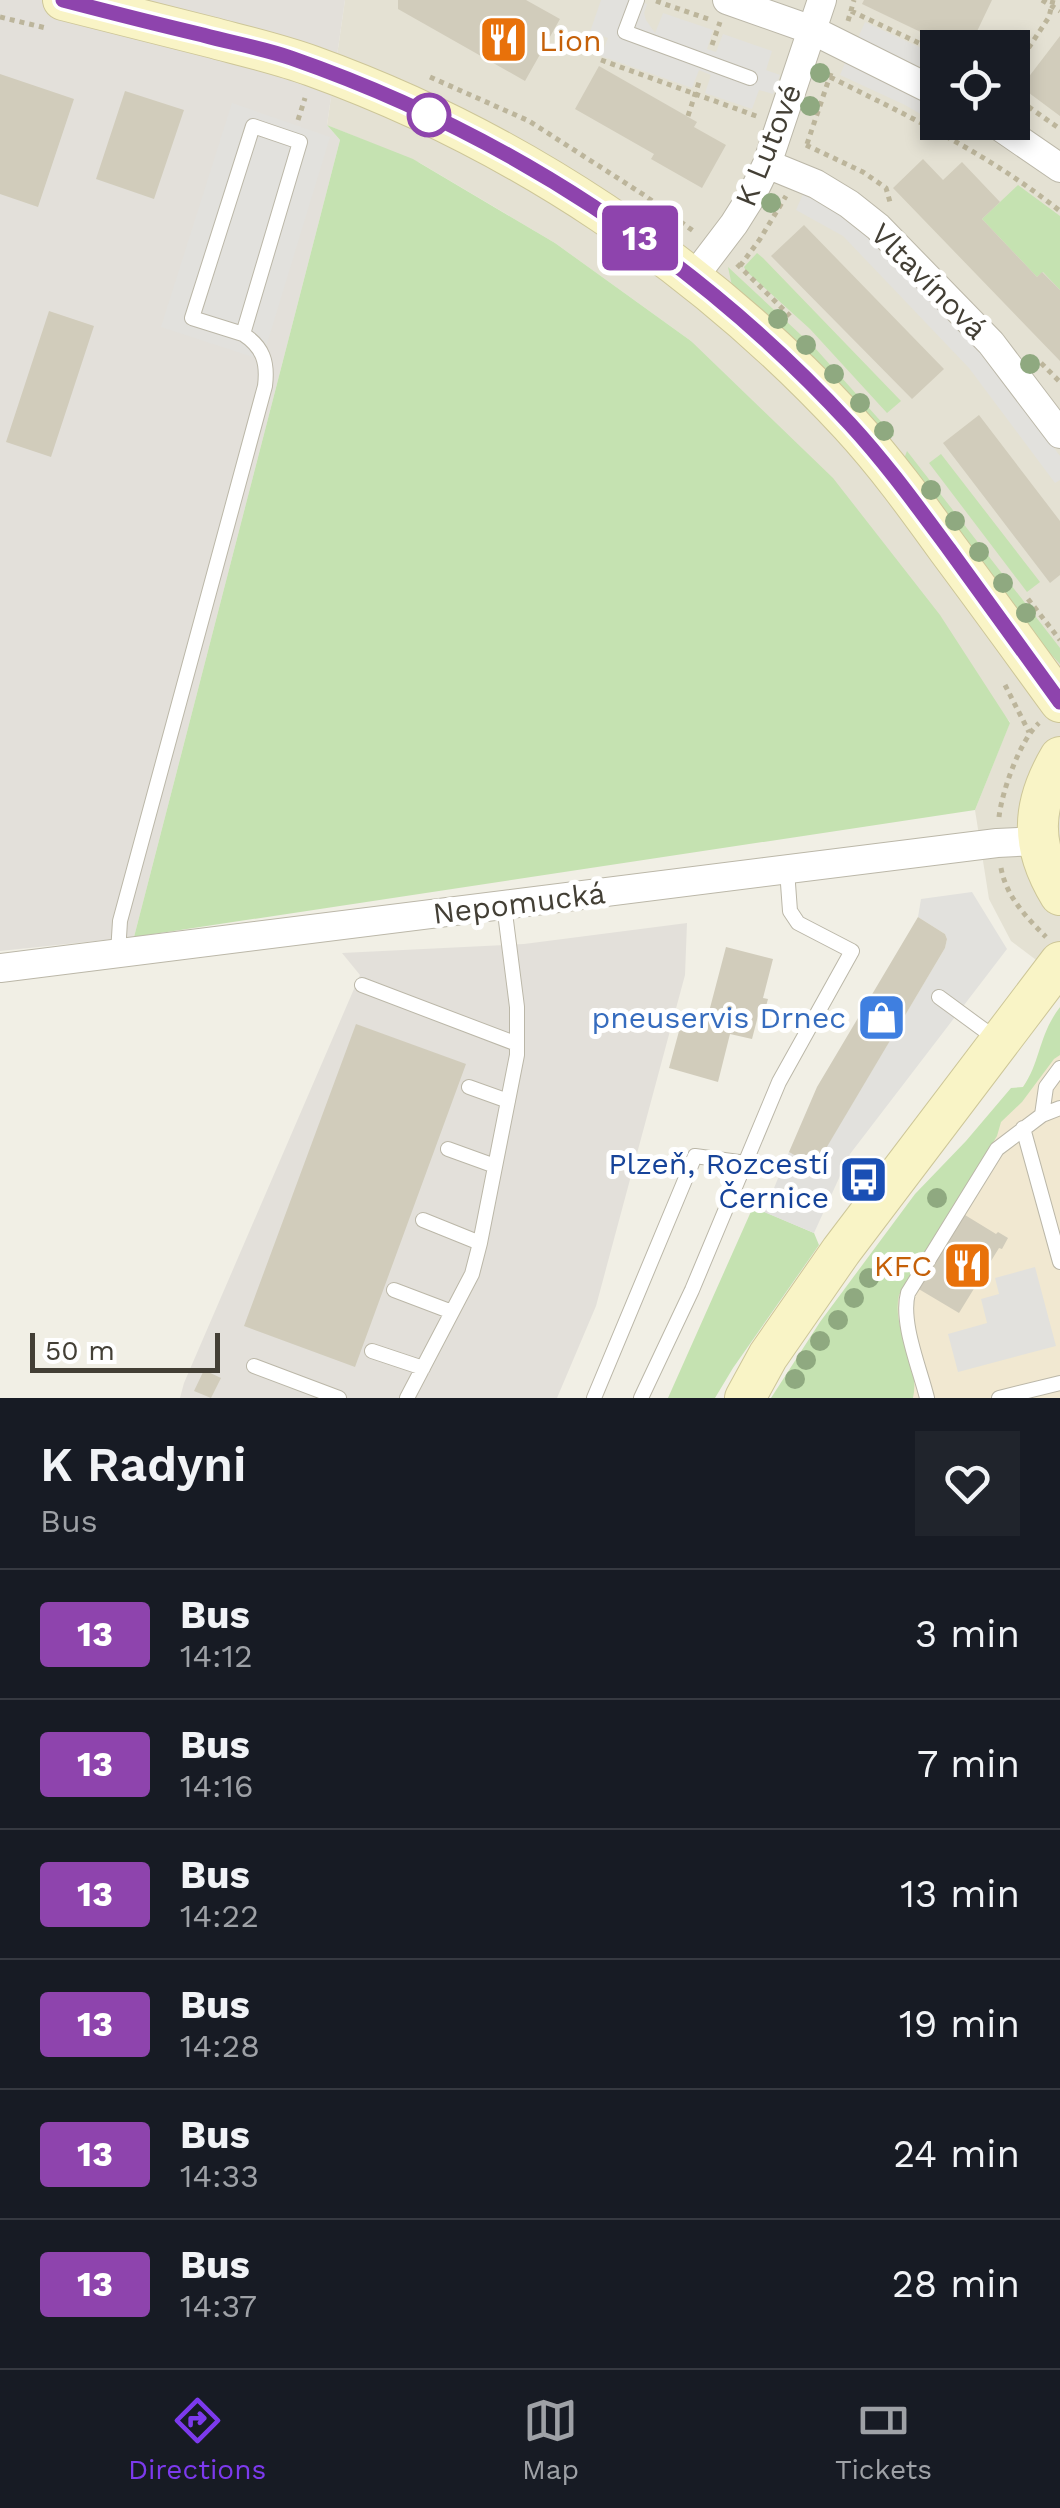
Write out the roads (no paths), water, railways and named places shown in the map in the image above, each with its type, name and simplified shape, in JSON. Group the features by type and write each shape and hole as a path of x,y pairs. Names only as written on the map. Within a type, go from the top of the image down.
{"main road":[{"path":"58,15 284,56 474,135 562,186 638,237 693,278 800,373 873,451 1060,702"},
{"path":"1044,745 1046,780 1038,810 1038,841 1046,873 1060,895"},
{"path":"744,1398 768,1356 841,1251 1060,962"}],"street":[{"path":"726,0 812,30 920,84"},
{"name":"K Lutové","path":"693,278 734,224 767,164 822,0"},
{"path":"1019,140 1060,168"},
{"name":"Vltavínová","path":"767,164 816,184 878,227 992,343 1060,434"},
{"name":"Nepomucká","path":"0,968 1038,841"}],"lane":[{"path":"637,0 625,32 750,78"},
{"path":"118,954 120,921 265,386 267,364 256,342 192,318 253,126 300,142 243,334"},
{"path":"640,1398 692,1290 779,1082 852,951 798,924 790,910 787,870"},
{"path":"407,1398 472,1274 518,1055 517,1006 504,905"},
{"path":"362,985 517,1044"},
{"path":"939,997 1000,1042"},
{"path":"1042,1115 1046,1086 1060,1068"},
{"path":"469,1088 508,1100"},
{"path":"927,1398 905,1311 908,1293 997,1149 1042,1115 1060,1108"},
{"path":"1023,1128 1060,1262"},
{"path":"448,1149 495,1166"},
{"path":"594,1398 695,1156 746,1162"},
{"path":"423,1220 480,1243"},
{"path":"394,1290 452,1312"},
{"path":"372,1350 422,1368"},
{"path":"254,1366 340,1398"},
{"path":"999,1398 1060,1383"}],"place":[{"name":"Lion","path":"504,40"},
{"name":"pneuservis Drnec","path":"881,1017"},
{"name":"Plzeň, Rozcestí Černice","path":"864,1180"},
{"name":"KFC","path":"967,1265"}]}
